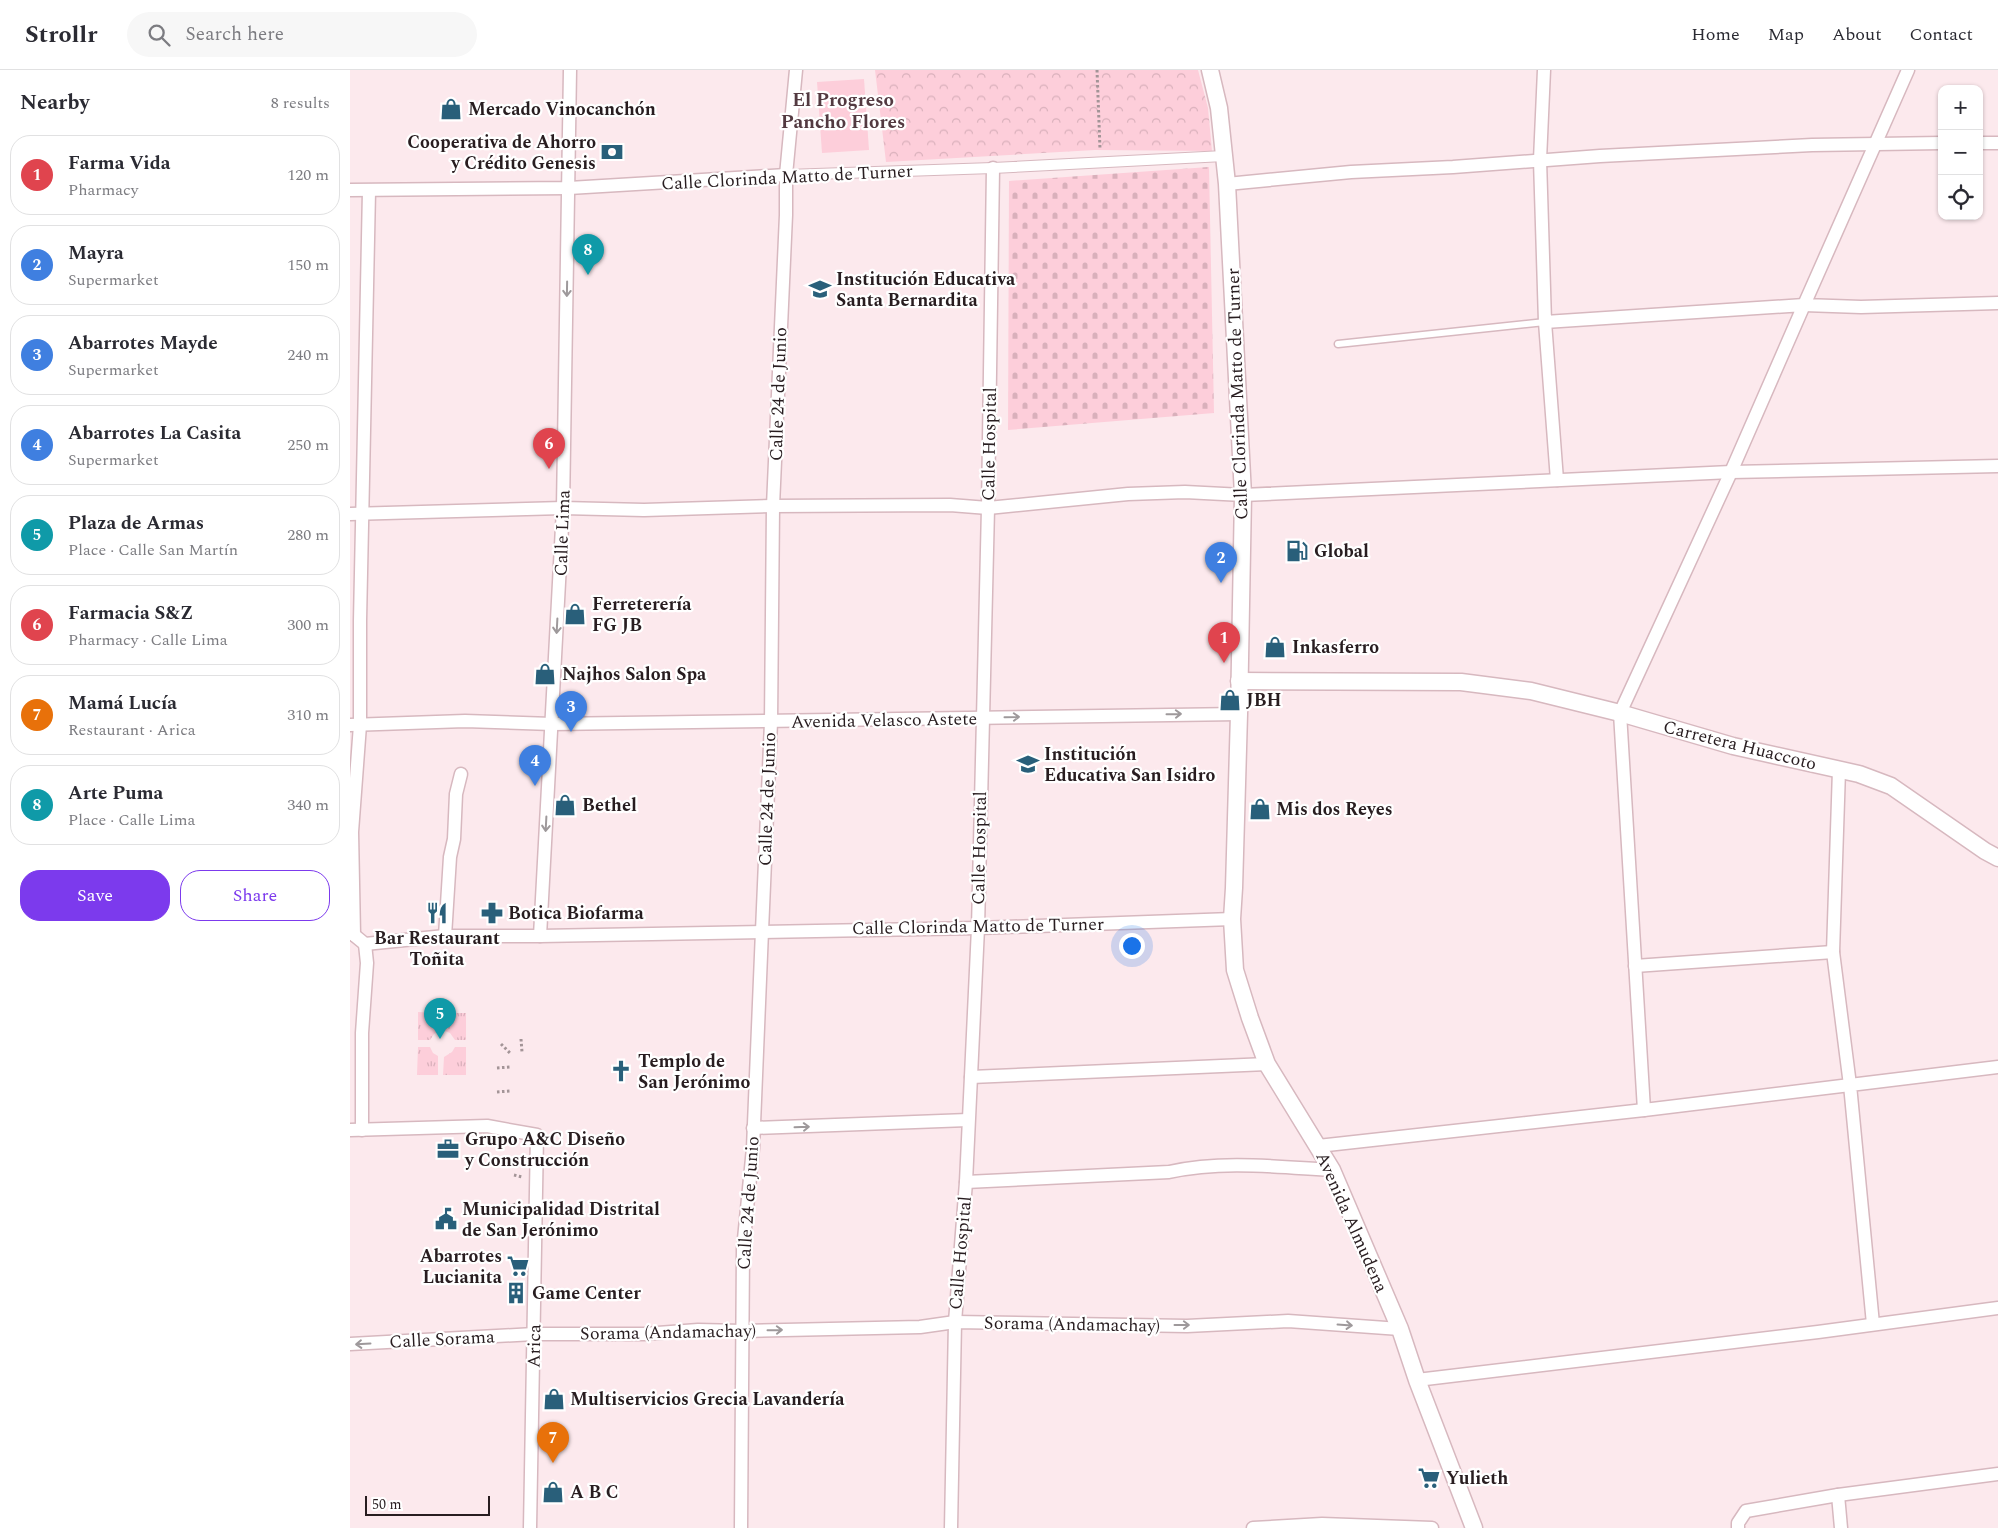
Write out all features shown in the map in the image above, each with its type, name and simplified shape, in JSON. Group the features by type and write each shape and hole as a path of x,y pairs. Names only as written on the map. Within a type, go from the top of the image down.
{"street":[{"name":"Calle Lima","path":"540,936 563,508 570,70"},
{"name":"Calle 24 de Junio","path":"741,1528 743,1249 753,1148 770,722 773,506 786,215 786,175 796,70"},
{"name":"Calle Clorinda Matto de Turner","path":"366,944 445,936 978,928 1232,919 1239,714 1243,494 1227,184 1219,108 1210,70"},
{"path":"1544,70 1540,160 1545,322 1557,480"},
{"path":"1644,1110 1620,713 1731,472 1908,70"},
{"path":"1983,143 1998,143"},
{"path":"1227,184 1351,172 1540,160 1812,145 1938,144"},
{"name":"Calle Clorinda Matto de Turner","path":"350,190 569,188 786,175 993,168 1224,156"},
{"name":"Calle Hospital","path":"951,1528 955,1322 966,1182 978,928 988,508 993,168"},
{"path":"356,1130 356,1033 367,963 366,944 352,935 351,832 355,725 356,514 369,191"},
{"path":"1545,322 1804,305 1861,307 1998,302"},
{"path":"356,514 563,508 644,510 773,506 950,505 988,508 1128,494 1185,492 1243,494 1731,472 1998,466"},
{"name":"Carretera Huaccoto","path":"1239,681 1461,682 1531,691 1620,713 1733,746 1859,774 1891,786 1985,852 1998,858"},
{"name":"Avenida Velasco Astete","path":"355,725 465,721 552,724 1239,714"},
{"path":"1839,770 1833,952 1850,1085 1873,1324"},
{"path":"445,936 456,794 461,774"},
{"name":"Avenida Almudena","path":"1232,919 1235,970 1250,1018 1268,1064 1332,1170 1400,1329 1417,1380 1474,1528"},
{"path":"1636,966 1833,952"},
{"path":"971,1077 1268,1064"},
{"path":"1318,1146 1644,1110 1998,1067"},
{"path":"753,1128 968,1120"},
{"name":"Arica","path":"356,1130 487,1126 537,1135 530,1528"},
{"path":"966,1182 1169,1172 1191,1167 1229,1165 1332,1170"},
{"path":"1417,1380 1998,1308"},
{"name":"Sorama (Andamachay)","path":"534,1334 644,1334 698,1330 742,1331 920,1327 955,1322 1187,1326 1288,1320 1400,1329"},
{"name":"Calle Sorama","path":"350,1344 534,1334"},
{"path":"1738,1528 1738,1523 1746,1511 1838,1495 1998,1474"},
{"path":"1838,1495 1841,1528"},
{"path":"1253,1528 1322,1524 1432,1528"}],"lane":[{"path":"1338,344 1545,322"}],"path":[{"path":"1097,70 1101,163"},
{"path":"521,1039 522,1052"},
{"path":"501,1044 510,1053"},
{"path":"497,1068 510,1067"},
{"path":"497,1092 510,1091"}],"green space":[{"path":"875,70 1198,70 1208,108 1212,151 1095,150 886,162"},
{"path":"864,79 869,150 822,153 817,82"},
{"path":"1209,167 1214,413 1008,430 1009,181"},
{"path":"418,1012 439,1013 439,1031 430,1040 418,1040"},
{"path":"445,1013 466,1013 466,1040 455,1040 450,1033 445,1031"},
{"path":"418,1047 430,1047 433,1053 438,1056 438,1075 417,1075"},
{"path":"455,1047 466,1047 466,1075 443,1075 444,1057 452,1052"}],"place":[{"name":"Mercado Vinocanchón","path":"451,109"},
{"name":"Cooperativa de Ahorro y Crédito Genesis","path":"612,152"},
{"name":"Arte Puma","path":"588,275"},
{"name":"Institución Educativa Santa Bernardita","path":"820,289"},
{"name":"Farmacia S&Z","path":"549,469"},
{"name":"Global","path":"1297,551"},
{"name":"Mayra","path":"1221,583"},
{"name":"Ferreterería FG JB","path":"575,614"},
{"name":"Inkasferro","path":"1275,647"},
{"name":"Farma Vida","path":"1224,663"},
{"name":"Najhos Salon Spa","path":"545,674"},
{"name":"JBH","path":"1230,700"},
{"name":"Abarrotes Mayde","path":"571,732"},
{"name":"Institución Educativa San Isidro","path":"1028,764"},
{"name":"Abarrotes La Casita","path":"535,786"},
{"name":"Bethel","path":"565,805"},
{"name":"Mis dos Reyes","path":"1260,809"},
{"name":"Bar Restaurant Toñita","path":"437,913"},
{"name":"Botica Biofarma","path":"492,913"},
{"name":"Plaza de Armas","path":"440,1039"},
{"name":"Templo de San Jerónimo","path":"621,1071"},
{"name":"Grupo A&C Diseño y Construcción","path":"448,1149"},
{"name":"Municipalidad Distrital de San Jerónimo","path":"446,1219"},
{"name":"Abarrotes Lucianita","path":"518,1266"},
{"name":"Game Center","path":"516,1293"},
{"name":"Multiservicios Grecia Lavandería","path":"554,1399"},
{"name":"Mamá Lucía","path":"553,1463"},
{"name":"Yulieth","path":"1429,1478"},
{"name":"A B C","path":"553,1492"}],"district":[{"name":"El Progreso Pancho Flores","path":"843,110"}]}
